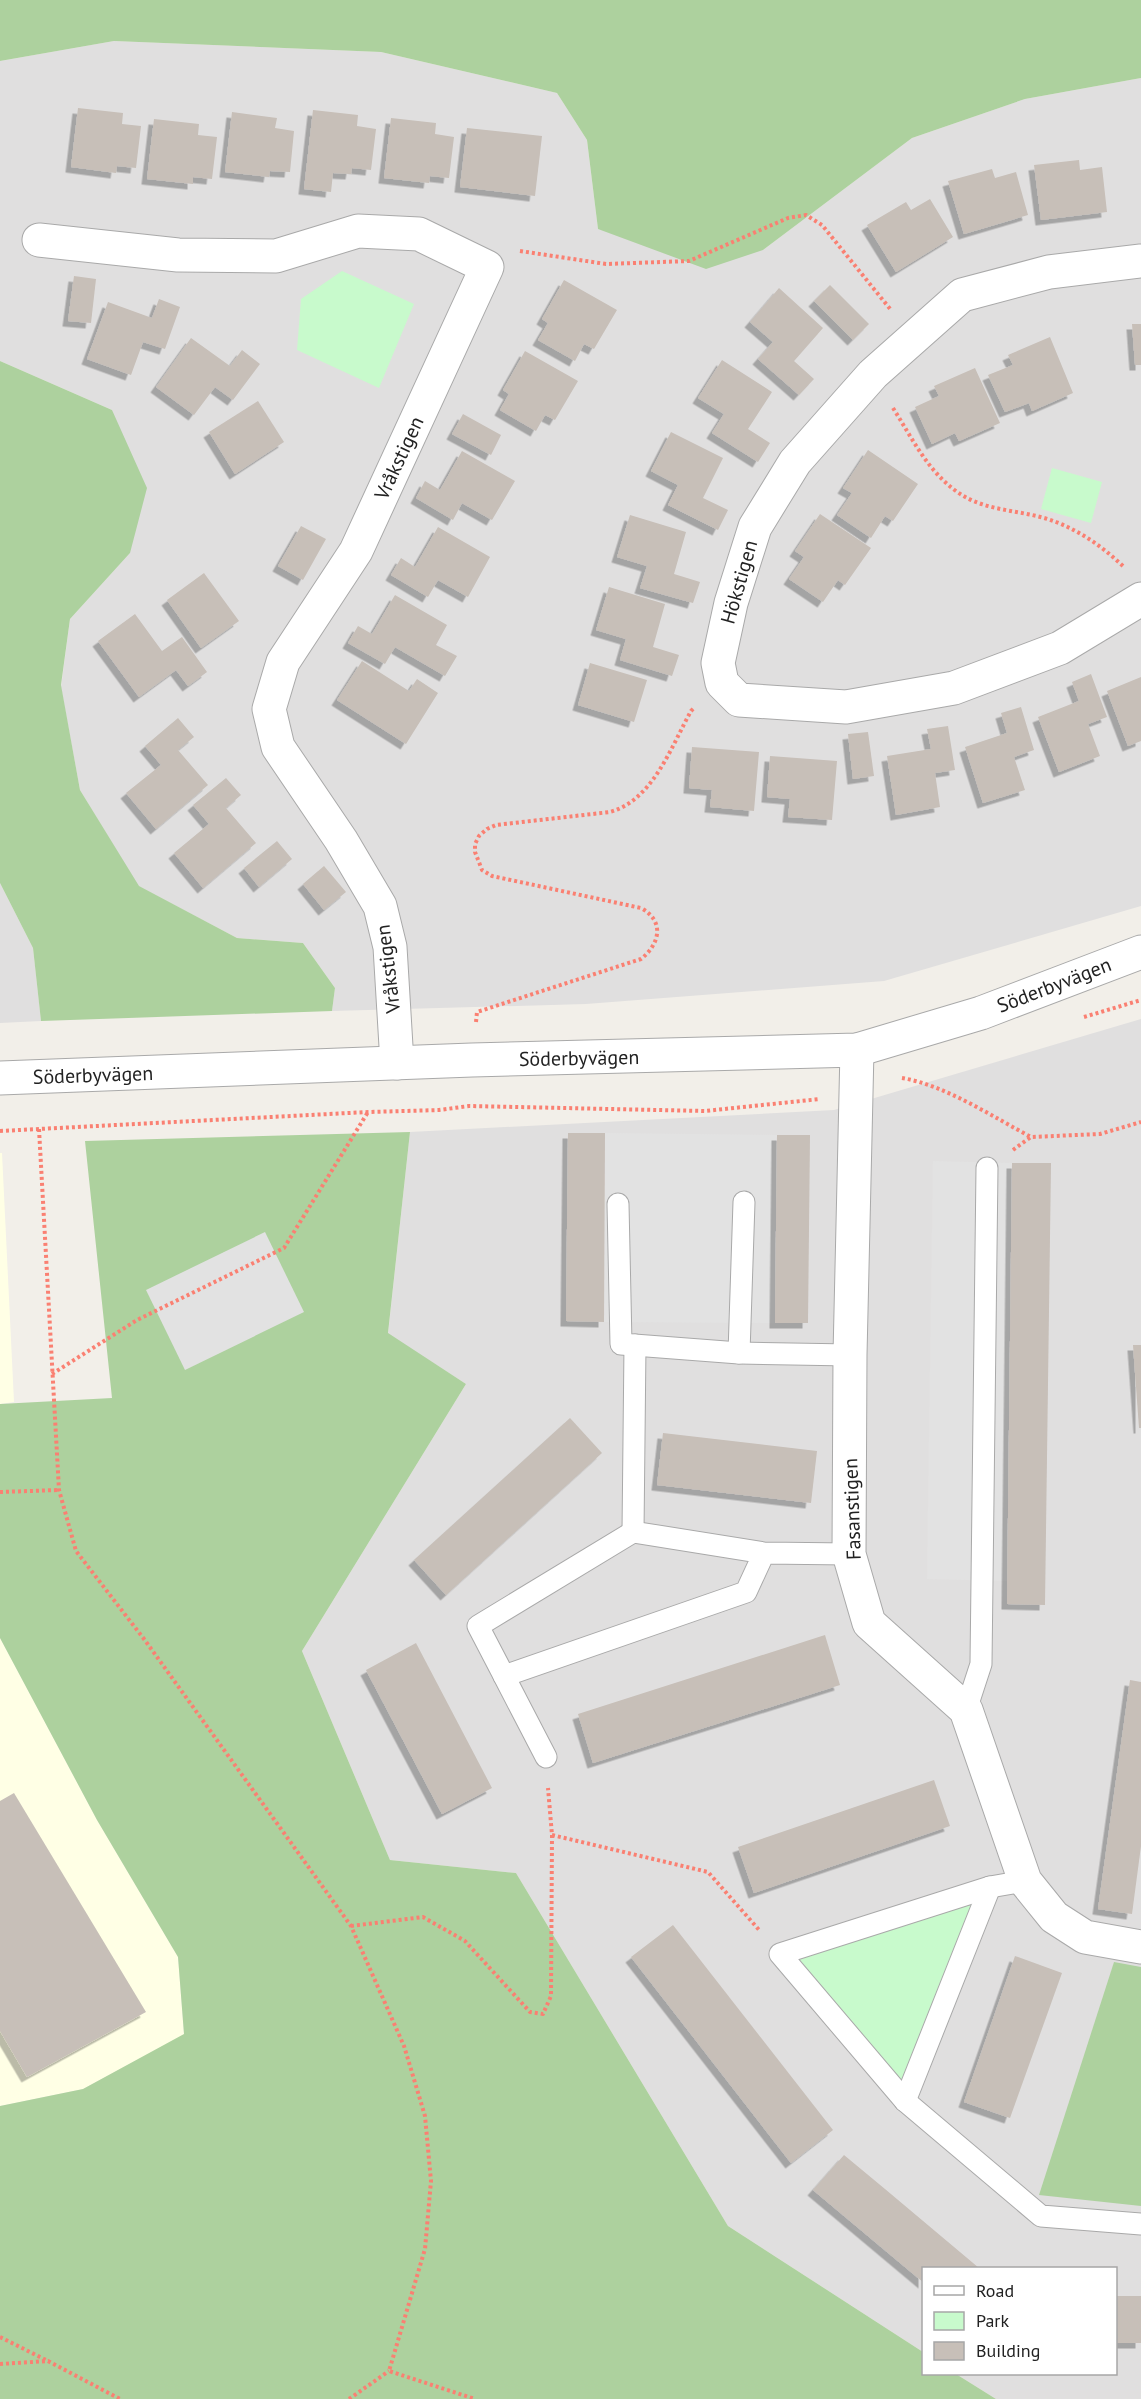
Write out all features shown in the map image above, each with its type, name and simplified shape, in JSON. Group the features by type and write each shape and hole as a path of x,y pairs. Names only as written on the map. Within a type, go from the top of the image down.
{"street":[{"path":"39,240 178,255 276,256 358,231 419,234 487,267"},
{"name":"Hökstigen","path":"722,682 718,663 730,603 755,526 795,462 873,374 962,295 1048,272 1141,261"},
{"name":"Vråkstigen","path":"397,1063 390,947 380,906 341,840 278,747 269,709 283,662 356,551 487,267"},
{"path":"722,682 739,700 846,707 954,688 1060,648 1141,599"},
{"name":"Söderbyvägen","path":"0,1078 472,1060 857,1050 981,1013 1141,952"},
{"name":"Fasanstigen","path":"857,1050 850,1355 849,1554 869,1623 966,1710 1025,1881 1054,1917 1084,1937 1141,1947"}],"lane":[{"path":"966,1710 981,1664 987,1168"},
{"path":"739,1353 744,1202"},
{"path":"618,1204 621,1344 739,1353 850,1355"},
{"path":"633,1532 635,1345"},
{"path":"546,1757 478,1626 633,1532 764,1553 849,1554"},
{"path":"504,1676 746,1592 764,1553"},
{"path":"1025,1881 990,1887 780,1954 904,2101 1041,2216 1141,2224"},
{"path":"904,2101 990,1887"}],"path":[{"path":"487,267 518,251 606,264 689,261 788,218 806,215 822,225 914,338"},
{"path":"873,374 931,469 958,493 994,508 1055,521 1102,547 1125,568"},
{"path":"468,1106 477,1012 641,959 653,948 657,933 653,918 641,908 492,876 482,870 477,861 475,844 479,836 496,825 610,812 623,808 647,787 657,774 691,711 722,682"},
{"path":"902,1078 918,1080 1031,1137 1100,1134 1141,1122"},
{"path":"52,1374 137,1320 284,1248 368,1112"},
{"path":"0,1131 228,1119"},
{"path":"39,1129 59,1490 76,1551 144,1639 351,1926 404,2046 425,2116 431,2181 425,2250 389,2371 349,2399"},
{"path":"987,1168 1031,1137"},
{"path":"0,1492 59,1490"},
{"path":"351,1926 423,1917 465,1941 530,2012 543,2014 551,1996 552,1834 546,1757"},
{"path":"552,1834 708,1872 780,1954"},
{"path":"0,2337 120,2399"},
{"path":"0,2364 48,2361"},
{"path":"389,2371 474,2399"}],"shaded area":[{"path":"114,41 381,52 557,93 587,140 598,229 763,250 912,138 1025,99 1141,78 1141,906 884,981 586,1004 332,1011 335,988 303,943 237,938 138,886 80,790 61,687 70,619 130,553 112,410 0,361 0,61"},
{"path":"0,883 33,948 41,1021 0,1023"},
{"path":"1141,1019 1141,2399 996,2399 958,2375 1117,2375 1117,2267 922,2267 922,2351 728,2226 516,1873 390,1860 302,1651 466,1384 388,1334 410,1132 834,1110"},
{"path":"605,1133 777,1135 775,1323 604,1322"},
{"path":"0,1153 2,1153 14,1402 0,1404"},
{"path":"933,1161 1012,1163 1007,1581 927,1579"},
{"path":"265,1232 304,1312 185,1370 146,1290"},
{"path":"0,1638 97,1820 178,1957 184,2035 83,2089 0,2106"}],"green space":[{"path":"0,0 1141,0 1141,78 1025,99 912,138 763,250 706,269 598,229 587,140 557,93 381,52 114,41 0,61"},
{"path":"342,271 414,304 379,388 297,350 301,299"},
{"path":"0,361 112,410 147,488 130,553 70,619 61,685 80,790 139,886 237,938 303,943 335,988 332,1011 41,1021 33,948 0,883"},
{"path":"1052,468 1102,482 1091,523 1041,509"},
{"path":"410,1132 388,1333 466,1384 302,1651 390,1860 516,1873 728,2226 922,2351 922,2375 958,2375 996,2399 0,2399 0,2106 83,2089 184,2034 178,1957 97,1820 0,1638 0,1404 112,1398 85,1141"},
{"path":"990,1887 905,2101 780,1954"},
{"path":"1114,1962 1141,1967 1141,2206 1039,2195"}],"building":[{"path":"78,108 123,113 122,124 141,126 136,168 117,166 116,173 71,167"},
{"path":"313,110 358,115 357,126 376,129 371,170 352,168 351,174 333,173 331,192 304,189"},
{"path":"232,112 277,118 275,128 294,131 290,172 270,171 269,177 225,172"},
{"path":"391,118 436,123 435,134 454,137 449,178 430,176 429,183 384,178"},
{"path":"154,119 199,124 198,135 217,137 212,179 193,177 193,184 147,179"},
{"path":"467,128 542,136 535,196 460,187"},
{"path":"1079,160 1080,170 1102,167 1107,212 1041,220 1034,165"},
{"path":"992,169 995,178 1016,172 1028,215 964,234 948,181"},
{"path":"930,199 953,237 896,272 867,225 906,202 911,210"},
{"path":"74,276 96,279 91,323 68,321"},
{"path":"564,280 617,310 594,349 584,344 575,361 538,340 548,323 542,319"},
{"path":"830,285 869,324 853,340 814,301"},
{"path":"779,288 823,328 794,361 814,379 799,395 758,359 773,342 750,322"},
{"path":"159,299 180,307 165,349 143,342 131,375 87,359 108,302 152,318"},
{"path":"1132,324 1141,324 1141,365 1135,365"},
{"path":"1050,337 1073,393 1032,411 1029,403 1005,412 988,375 1013,365 1008,355"},
{"path":"191,338 230,366 242,350 260,364 233,400 215,387 194,415 156,387"},
{"path":"525,351 578,381 555,420 545,415 536,431 500,410 509,394 503,390"},
{"path":"722,360 772,392 748,429 770,443 758,462 712,433 724,414 698,398"},
{"path":"975,368 1000,423 959,441 955,433 932,444 915,407 939,396 934,386"},
{"path":"258,401 284,442 235,474 209,432"},
{"path":"463,414 501,435 491,455 452,434"},
{"path":"671,432 723,458 703,498 728,510 718,530 668,505 678,485 651,471"},
{"path":"868,450 918,484 893,521 885,516 871,538 837,515 852,493 843,488"},
{"path":"462,451 515,481 492,520 462,503 453,520 416,498 425,481 440,490"},
{"path":"820,514 871,548 845,585 838,580 823,602 789,579 804,557 795,551"},
{"path":"630,515 686,532 674,574 700,582 693,603 640,588 647,566 617,557"},
{"path":"301,526 326,539 303,580 278,566"},
{"path":"438,527 490,557 468,597 438,580 428,597 391,575 401,558 415,567"},
{"path":"204,573 239,621 201,648 167,600"},
{"path":"609,587 665,604 653,647 679,655 672,676 620,660 626,639 596,630"},
{"path":"395,595 447,625 436,645 457,656 445,676 395,647 385,664 348,643 358,626 372,634"},
{"path":"135,614 162,651 182,637 207,672 188,686 176,670 139,697 98,641"},
{"path":"362,661 409,691 417,679 438,693 406,744 337,700"},
{"path":"590,663 647,680 634,722 578,705"},
{"path":"1091,674 1107,717 1088,724 1100,756 1059,772 1038,717 1079,701 1072,682"},
{"path":"1141,677 1141,741 1128,746 1107,691"},
{"path":"1021,707 1034,750 1014,757 1025,790 983,803 965,747 1007,733 1001,713"},
{"path":"178,718 194,737 178,750 208,785 156,829 126,793 161,765 145,746"},
{"path":"948,726 955,770 935,773 940,807 896,815 887,756 931,749 927,729"},
{"path":"868,732 874,776 853,779 848,734"},
{"path":"692,747 759,752 754,811 710,807 712,790 689,788"},
{"path":"770,756 837,761 832,820 788,817 790,799 767,797"},
{"path":"226,778 241,795 226,808 256,843 203,888 174,853 209,824 193,805"},
{"path":"277,841 292,859 259,887 244,868"},
{"path":"324,866 346,892 324,910 303,884"},
{"path":"568,1133 605,1133 604,1322 566,1321"},
{"path":"777,1135 810,1135 808,1323 775,1323"},
{"path":"1012,1163 1051,1163 1045,1605 1007,1604"},
{"path":"1133,1345 1141,1345 1141,1428 1139,1428"},
{"path":"570,1418 602,1453 446,1595 414,1560"},
{"path":"663,1433 817,1451 811,1503 657,1485"},
{"path":"825,1635 840,1685 593,1763 578,1714"},
{"path":"416,1643 492,1788 442,1814 366,1670"},
{"path":"1130,1680 1141,1682 1141,1846 1132,1914 1098,1909"},
{"path":"934,1780 950,1826 754,1893 738,1847"},
{"path":"14,1793 146,2012 27,2077 0,2031 0,1801"},
{"path":"673,1925 833,2130 791,2163 631,1957"},
{"path":"1015,1956 1062,1973 1010,2118 964,2102"},
{"path":"844,2155 978,2267 922,2267 922,2281 813,2190"},
{"path":"1117,2296 1141,2296 1141,2343 1117,2343"}]}
